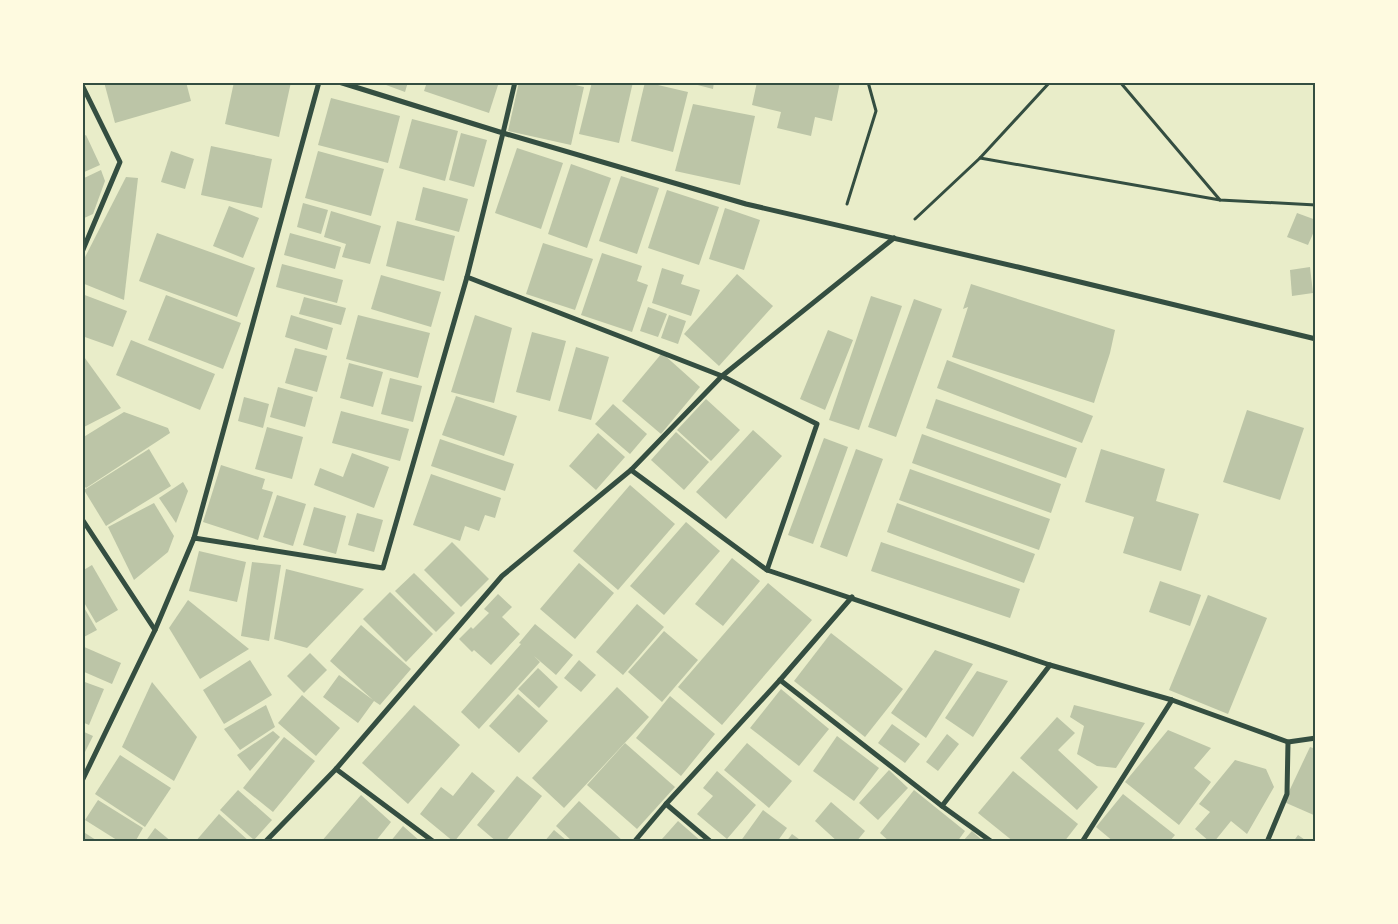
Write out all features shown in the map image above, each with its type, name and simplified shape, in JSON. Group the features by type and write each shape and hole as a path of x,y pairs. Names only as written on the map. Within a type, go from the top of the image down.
{"street":[{"path":"82,781 155,630 194,538 319,82"},
{"path":"339,82 746,204 1316,339"},
{"path":"194,538 383,568 468,278 515,82"},
{"path":"82,85 120,162 82,252"},
{"path":"265,842 336,769 502,576 632,470 722,376 894,238"},
{"path":"468,278 722,376 817,424 766,570"},
{"path":"632,470 766,570 852,597 1050,665 1172,700 1288,742 1316,738"},
{"path":"82,519 155,630"},
{"path":"634,842 852,597"},
{"path":"942,806 1050,665"},
{"path":"780,680 942,806 992,842"},
{"path":"1082,842 1172,700"},
{"path":"1267,842 1287,794 1288,742"},
{"path":"336,769 434,842"},
{"path":"666,804 711,842"}],"path":[{"path":"840,225 876,110 868,82"},
{"path":"894,238 980,158 1050,82"},
{"path":"1120,82 1220,200"},
{"path":"980,158 1220,200 1316,205"}],"building":[{"path":"104,82 186,82 191,101 115,123"},
{"path":"234,82 291,82 279,137 225,124"},
{"path":"378,82 408,82 405,92"},
{"path":"427,82 499,82 489,113 424,91"},
{"path":"519,82 571,82 571,84 584,87 571,145 508,131"},
{"path":"592,82 633,82 619,143 579,134"},
{"path":"645,82 688,92 673,152 631,141"},
{"path":"686,82 714,82 713,89"},
{"path":"757,82 840,82 832,121 815,117 811,136 777,128 781,112 752,105"},
{"path":"331,98 400,116 388,163 318,145"},
{"path":"693,104 755,116 740,185 675,171"},
{"path":"412,119 458,131 445,181 399,168"},
{"path":"461,133 487,140 474,187 449,180"},
{"path":"86,135 100,165 82,173 82,137"},
{"path":"211,146 272,159 262,208 201,195"},
{"path":"517,148 563,163 541,229 495,213"},
{"path":"171,151 194,159 185,189 161,182"},
{"path":"318,151 384,169 371,216 305,198"},
{"path":"571,164 611,178 587,248 548,234"},
{"path":"101,170 105,181 93,214 82,219 82,179"},
{"path":"621,176 659,188 637,254 599,241"},
{"path":"126,177 138,178 124,300 82,283 82,263"},
{"path":"423,187 468,199 459,232 415,220"},
{"path":"667,190 719,207 699,265 648,248"},
{"path":"303,203 328,210 321,234 297,227"},
{"path":"229,206 259,218 243,258 213,246"},
{"path":"725,208 760,220 744,270 709,259"},
{"path":"331,211 381,226 370,264 342,257 346,244 324,237"},
{"path":"1297,213 1316,220 1316,227 1308,245 1287,237"},
{"path":"397,221 455,236 444,281 386,266"},
{"path":"157,233 255,268 237,317 139,281"},
{"path":"290,233 341,247 335,269 284,255"},
{"path":"543,243 593,259 575,310 526,294"},
{"path":"602,253 642,266 637,281 648,285 632,332 581,315"},
{"path":"282,264 343,280 337,303 276,287"},
{"path":"1310,267 1313,293 1292,296 1290,270"},
{"path":"662,268 684,275 681,284 700,290 691,316 652,303"},
{"path":"737,274 773,306 719,366 684,334"},
{"path":"381,275 441,292 431,327 371,309"},
{"path":"971,284 1115,330 1110,353 1094,403 952,357 968,307 963,309"},
{"path":"82,294 127,311 113,347 82,336"},
{"path":"166,295 241,323 223,369 148,340"},
{"path":"871,296 902,306 859,430 829,420"},
{"path":"304,297 346,308 341,325 299,314"},
{"path":"914,299 942,309 896,437 868,427"},
{"path":"648,307 667,314 658,337 640,331"},
{"path":"291,315 333,328 327,350 285,337"},
{"path":"358,315 430,333 418,378 346,359"},
{"path":"475,315 512,328 494,403 451,392"},
{"path":"669,315 686,321 678,344 661,338"},
{"path":"828,330 853,340 825,410 800,399"},
{"path":"532,332 566,341 550,401 516,392"},
{"path":"131,340 215,374 200,410 116,375"},
{"path":"576,347 609,357 591,420 558,411"},
{"path":"295,348 327,356 317,392 285,383"},
{"path":"662,353 700,387 661,434 622,401"},
{"path":"82,354 121,408 82,428"},
{"path":"947,360 1093,416 1082,443 937,388"},
{"path":"349,363 383,372 373,407 340,398"},
{"path":"390,378 422,386 413,422 381,414"},
{"path":"278,387 313,397 305,427 270,417"},
{"path":"456,396 517,416 504,456 442,435"},
{"path":"244,397 269,404 263,428 238,421"},
{"path":"706,399 740,430 711,461 677,430"},
{"path":"936,399 1077,448 1066,478 926,428"},
{"path":"613,404 647,434 630,454 595,424"},
{"path":"1247,410 1304,428 1280,500 1223,482"},
{"path":"341,411 409,429 400,461 332,443"},
{"path":"124,412 168,428 170,433 86,488 82,483 82,438"},
{"path":"267,427 303,437 292,479 255,469"},
{"path":"753,430 782,456 726,519 696,492"},
{"path":"676,432 709,462 684,490 651,460"},
{"path":"598,433 625,457 596,490 569,466"},
{"path":"922,434 1061,484 1051,513 912,463"},
{"path":"824,438 848,447 813,544 788,535"},
{"path":"440,439 514,464 505,491 431,466"},
{"path":"149,449 171,486 106,526 84,490"},
{"path":"856,449 883,459 847,557 820,547"},
{"path":"1101,449 1165,469 1156,501 1199,514 1181,571 1123,553 1134,517 1085,502"},
{"path":"352,453 389,467 374,508 314,485 320,468 343,477"},
{"path":"221,465 265,479 262,489 273,492 258,540 203,522"},
{"path":"910,469 1050,519 1039,550 899,500"},
{"path":"431,474 501,498 495,518 485,515 479,531 465,526 460,541 413,525"},
{"path":"183,482 188,491 176,523 159,498"},
{"path":"630,485 675,524 618,590 573,551"},
{"path":"277,495 306,504 293,546 263,537"},
{"path":"154,503 174,536 168,552 134,580 108,527"},
{"path":"897,503 1035,554 1024,583 887,532"},
{"path":"314,507 346,516 336,554 303,545"},
{"path":"357,513 383,520 374,552 348,545"},
{"path":"686,522 720,551 664,615 630,586"},
{"path":"452,542 489,579 461,607 424,570"},
{"path":"881,542 1020,589 1010,618 871,571"},
{"path":"199,551 246,562 237,602 189,591"},
{"path":"732,558 760,581 723,626 695,604"},
{"path":"252,562 281,565 269,641 241,636"},
{"path":"579,563 614,593 575,639 540,609"},
{"path":"92,565 118,610 96,623 82,599 82,571"},
{"path":"286,569 364,589 307,648 274,639"},
{"path":"414,573 455,613 436,632 395,591"},
{"path":"1160,581 1201,595 1190,626 1149,612"},
{"path":"768,583 812,620 722,725 678,687"},
{"path":"390,592 433,634 406,662 363,619"},
{"path":"498,594 512,607 502,617 520,634 491,665 474,650 472,652 459,639 471,627 473,629 489,613 484,609"},
{"path":"1208,595 1267,618 1228,714 1169,690"},
{"path":"188,600 249,649 200,679 169,628"},
{"path":"82,604 97,630 82,638"},
{"path":"637,604 664,627 623,675 596,652"},
{"path":"535,624 573,655 556,675 534,656 540,662 479,729 461,712 521,644 519,643"},
{"path":"361,625 411,669 380,705 374,701 358,723 323,697 339,675 373,700 330,661"},
{"path":"664,631 698,660 662,702 628,672"},
{"path":"831,633 903,689 865,737 794,681"},
{"path":"82,646 121,663 112,684 82,671"},
{"path":"935,650 973,664 926,738 891,713"},
{"path":"310,653 327,670 304,693 287,676"},
{"path":"250,660 272,695 224,724 203,690"},
{"path":"579,660 596,675 581,692 564,678"},
{"path":"538,668 558,687 539,708 518,689"},
{"path":"977,671 1008,681 973,737 945,718"},
{"path":"82,681 104,689 89,725 82,722"},
{"path":"152,682 197,737 174,781 122,747"},
{"path":"617,687 649,717 564,808 532,778"},
{"path":"781,689 829,729 799,766 750,728"},
{"path":"518,694 548,721 519,753 489,726"},
{"path":"302,695 340,728 316,756 278,723"},
{"path":"670,696 715,734 681,776 636,738"},
{"path":"266,705 275,727 240,750 224,729"},
{"path":"414,705 460,745 408,804 362,763"},
{"path":"1074,705 1145,723 1116,768 1097,766 1077,754 1084,726 1070,717"},
{"path":"1057,717 1075,733 1058,750 1098,787 1077,810 1020,758"},
{"path":"892,724 920,744 905,763 878,743"},
{"path":"1168,730 1211,748 1194,768 1211,782 1179,825 1125,782"},
{"path":"82,731 93,736 82,758"},
{"path":"273,731 280,737 250,771 237,755"},
{"path":"947,734 959,744 938,771 926,762"},
{"path":"837,736 879,768 854,801 813,771"},
{"path":"284,737 315,761 273,812 243,788"},
{"path":"625,743 675,787 637,829 587,785"},
{"path":"747,743 792,781 769,808 724,770"},
{"path":"1310,747 1316,749 1316,816 1284,802"},
{"path":"120,755 171,788 145,827 95,794"},
{"path":"1235,760 1266,769 1274,787 1247,834 1231,821 1214,842 1210,842 1195,829 1210,812 1199,804"},
{"path":"889,770 908,788 878,820 859,803"},
{"path":"717,771 756,805 727,839 697,814 713,796 703,788"},
{"path":"1013,771 1078,824 1064,842 1014,842 978,813"},
{"path":"472,772 495,791 454,842 420,814 441,787 453,796"},
{"path":"517,776 542,796 505,842 497,842 477,825"},
{"path":"238,790 272,820 254,840 220,810"},
{"path":"914,790 965,831 957,842 890,842 880,833"},
{"path":"1123,794 1175,835 1169,842 1114,842 1096,827"},
{"path":"361,795 391,822 375,842 321,842"},
{"path":"98,800 143,828 135,842 120,842 85,820"},
{"path":"579,801 624,842 573,842 556,826"},
{"path":"831,802 865,831 856,842 838,842 815,821"},
{"path":"763,810 787,828 777,842 740,842"},
{"path":"219,814 250,842 195,842"},
{"path":"678,821 702,842 665,842 662,839"},
{"path":"403,826 421,842 390,842"},
{"path":"155,828 172,842 145,842"},
{"path":"554,830 566,840 564,842 544,842"},
{"path":"82,831 99,842 82,842"},
{"path":"972,831 984,842 962,842"},
{"path":"792,834 803,842 786,842"},
{"path":"1298,835 1308,842 1293,842"}]}
